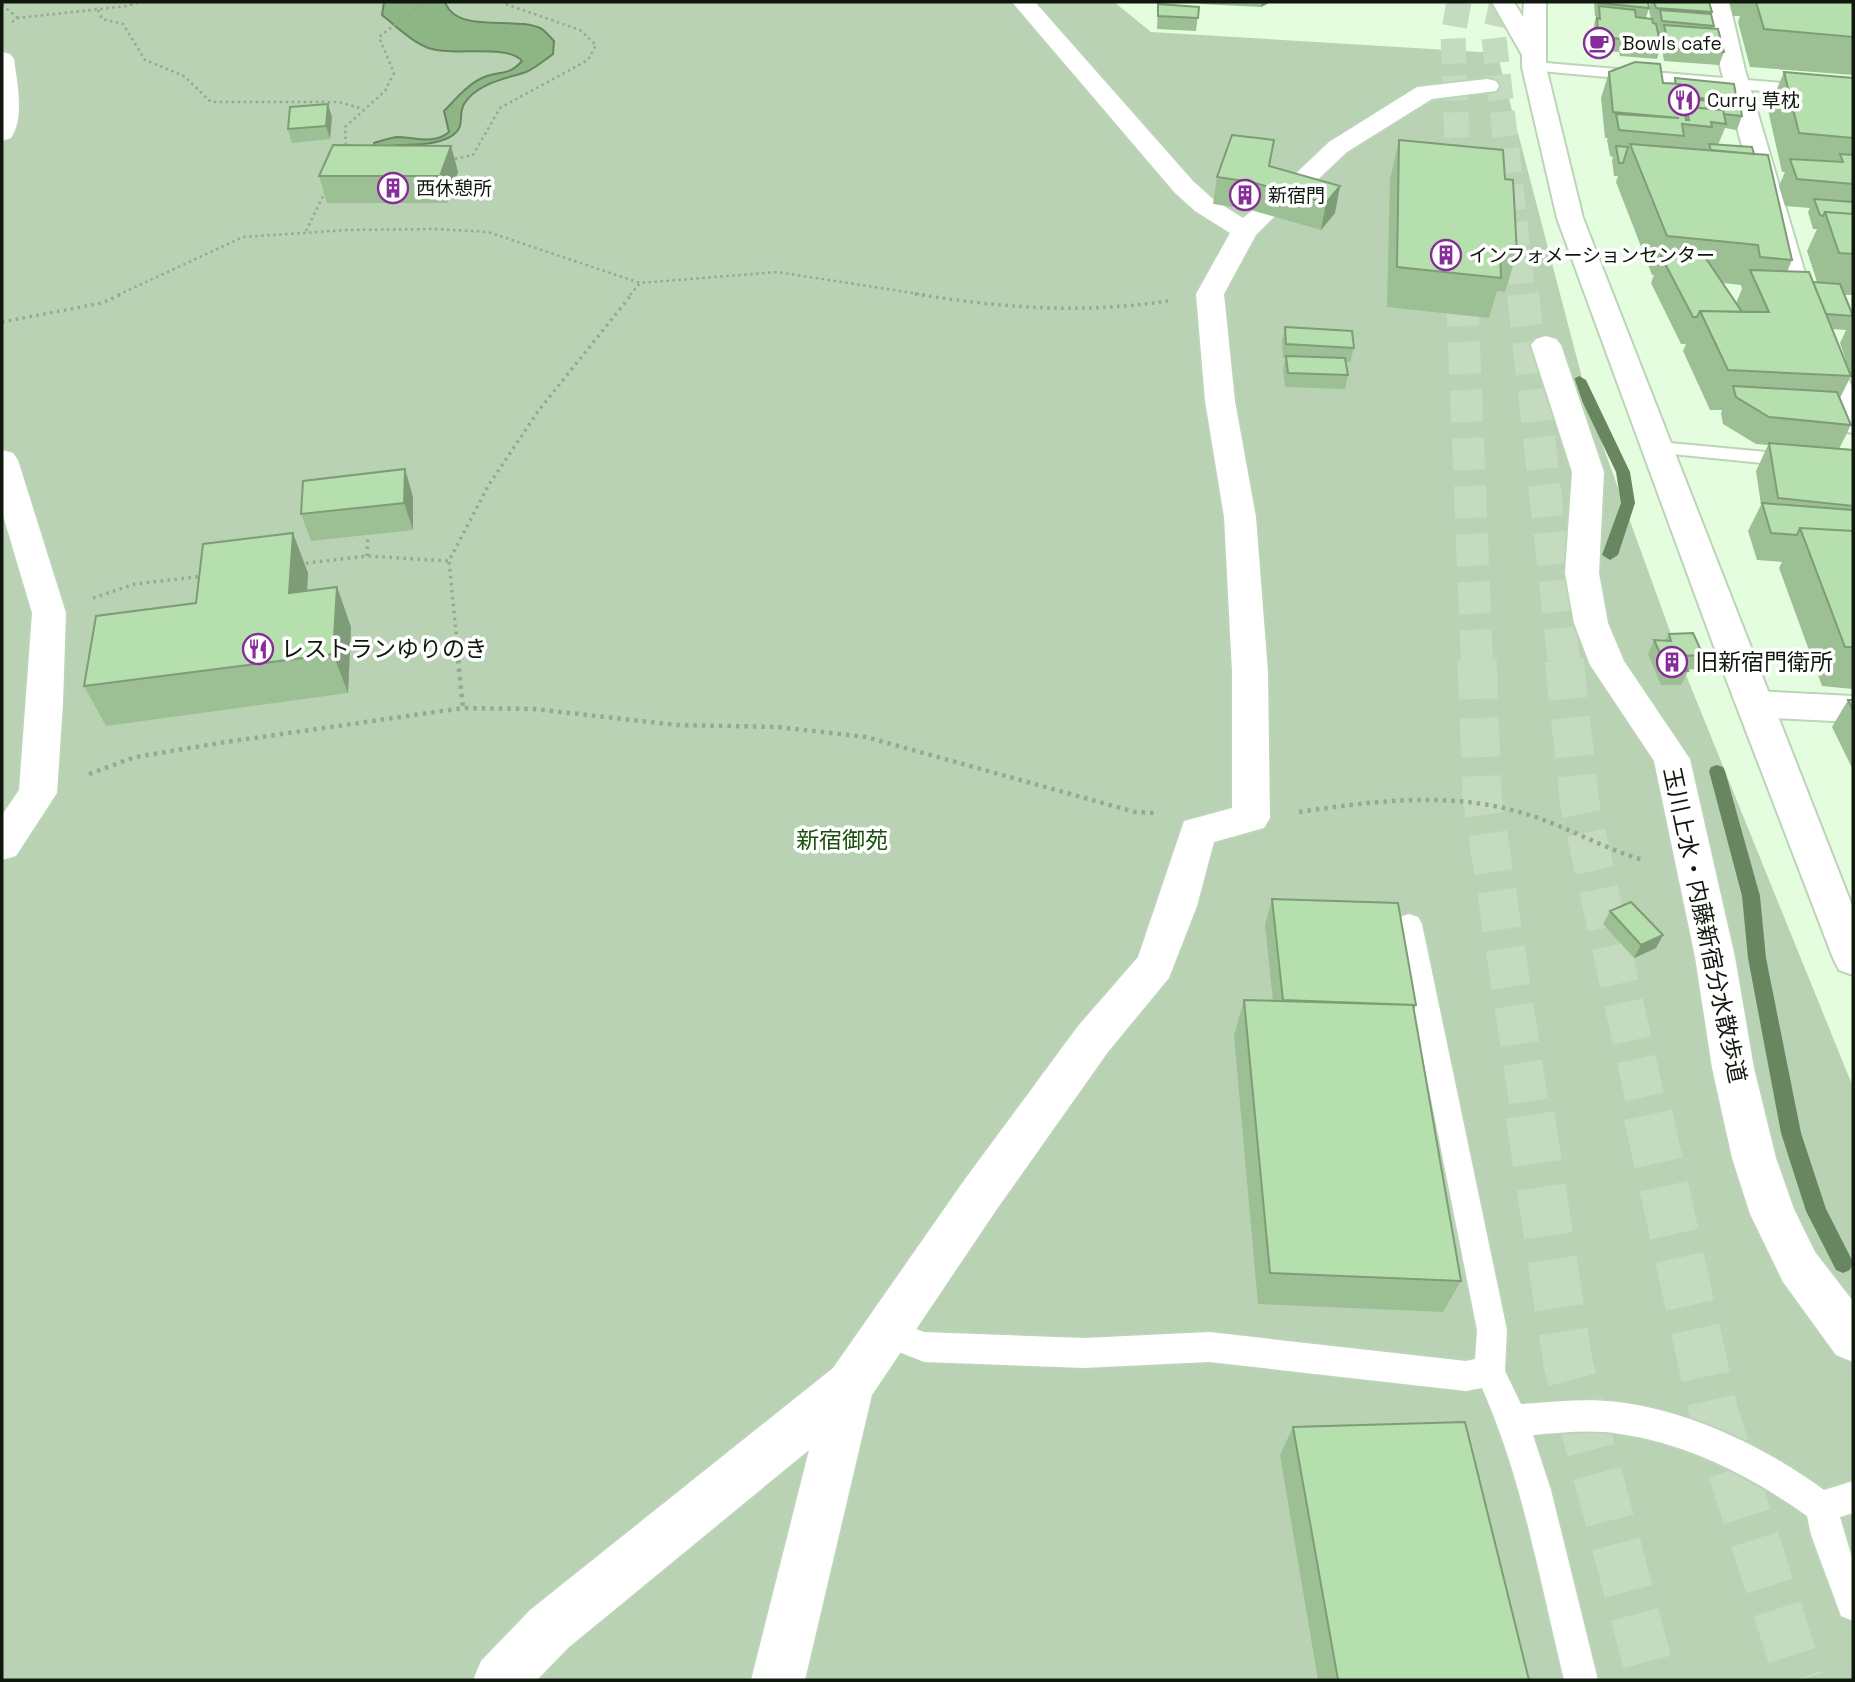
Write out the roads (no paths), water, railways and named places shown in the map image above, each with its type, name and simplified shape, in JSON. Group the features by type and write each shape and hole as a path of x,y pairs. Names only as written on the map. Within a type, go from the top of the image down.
{"street":[{"path":"1023,2 1085,70 1184,187 1204,205 1264,214"},
{"path":"1503,2 1534,61"},
{"path":"1535,2 1534,61 1570,218 1853,958"},
{"path":"1718,2 1736,82 1796,290 1853,424"},
{"path":"2,59 5,122 2,133"},
{"path":"500,1680 550,1629 850,1385 981,1194 1093,1039 1155,966 1177,906 1198,831 1251,818 1250,672 1240,517 1220,401 1210,294 1264,214 1338,146 1426,92 1487,86"},
{"name":"玉川上水・内藤新宿分水散歩道","path":"1546,345 1588,472 1582,573 1591,623 1608,666 1672,759 1698,874 1733,1068 1758,1169 1773,1214 1799,1267 1853,1339"},
{"path":"2,460 48,612 38,793 2,845"},
{"path":"1755,704 1853,709"},
{"path":"778,1680 850,1385"}],"lane":[{"path":"1534,61 1853,94"},
{"path":"1659,448 1853,466"},
{"path":"1409,924 1492,1331 1490,1372 1512,1420 1535,1490 1581,1680"},
{"path":"885,1332 924,1347 1084,1353 1209,1347 1466,1376 1490,1372"},
{"path":"1512,1420 1618,1418 1699,1439 1784,1479 1821,1507 1827,1535 1853,1604"},
{"path":"1821,1507 1853,1497"}],"waterway":[{"path":"1579,380 1623,472 1628,503 1610,555"},
{"path":"1717,771 1751,896 1757,958 1791,1133 1816,1211 1843,1263"}],"tunnel":[{"path":"1459,2 1453,35 1459,198"},
{"path":"1502,2 1494,38 1523,295"},
{"path":"1461,262 1462,295"},
{"path":"1462,294 1477,662"},
{"path":"1523,294 1564,662"},
{"path":"1477,660 1482,796 1531,1117"},
{"path":"1564,660 1580,805 1649,1117"},
{"path":"1530,1115 1568,1363 1652,1680"},
{"path":"1648,1115 1714,1414 1800,1680"}],"place":[{"name":"Bowls cafe","path":"1599,43"},
{"name":"Curry 草枕","path":"1684,100"},
{"name":"西休憩所","path":"393,188"},
{"name":"新宿門","path":"1245,195"},
{"name":"インフォメーションセンター","path":"1446,255"},
{"name":"レストランゆりのき","path":"258,649"},
{"name":"旧新宿門衛所","path":"1672,662"}],"park label":[{"name":"新宿御苑","path":"842,840"}]}
